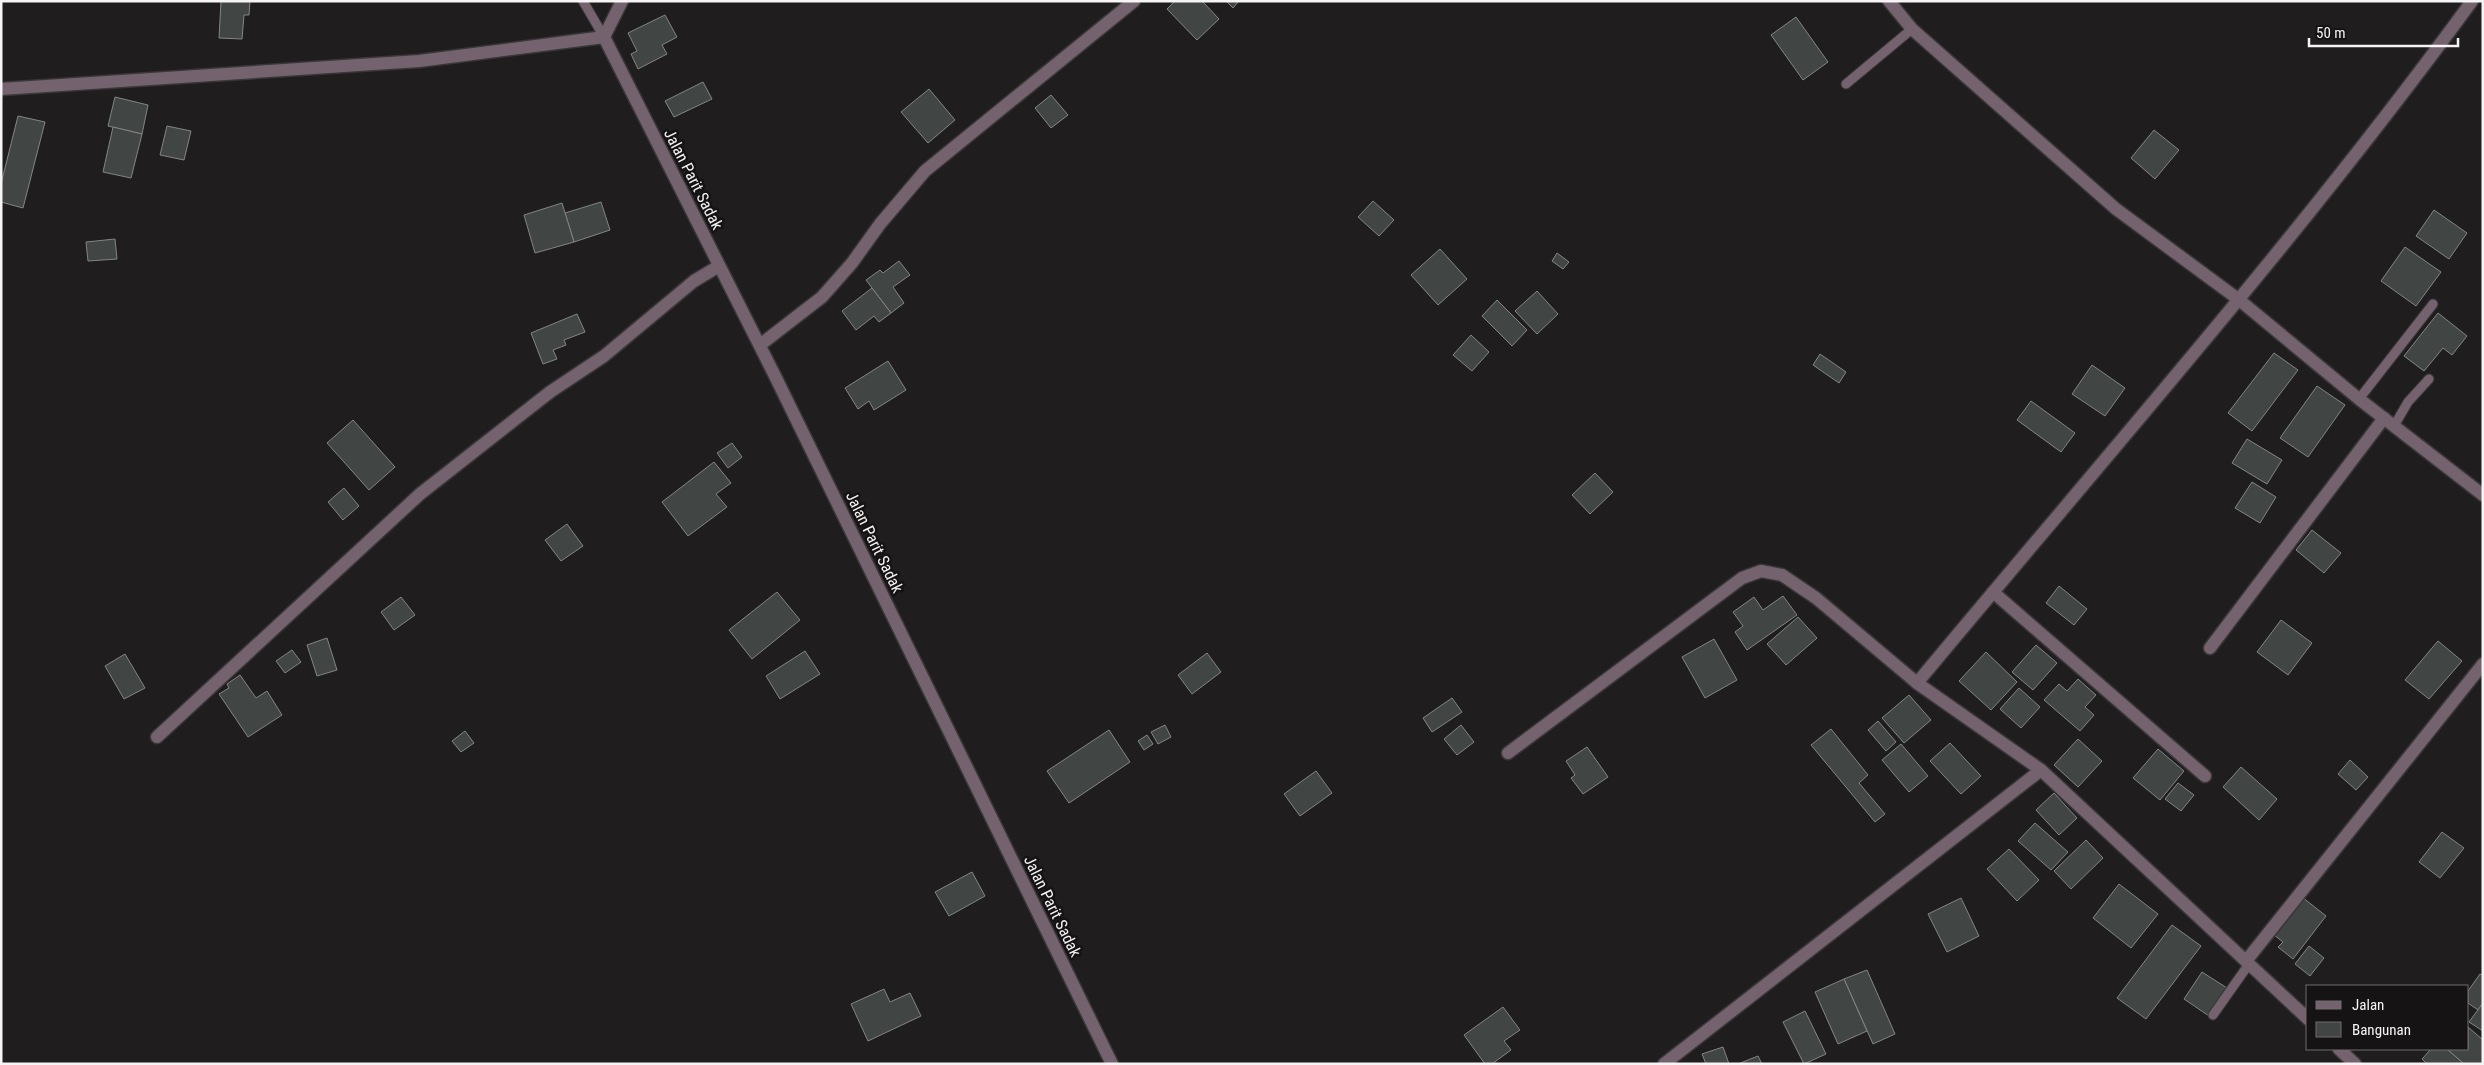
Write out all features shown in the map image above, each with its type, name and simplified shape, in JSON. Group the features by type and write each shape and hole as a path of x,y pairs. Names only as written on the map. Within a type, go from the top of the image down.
{"street":[{"path":"1,89 420,61 604,37 622,1"},
{"path":"760,345 822,297 852,263 880,224 925,171 1134,1"},
{"path":"1889,1 1912,29 2116,209 2238,299 2359,399 2483,495"},
{"path":"1917,683 2238,299 2405,93 2472,1"},
{"name":"Jalan Parit Sadak","path":"604,37 760,345 1112,1064"},
{"path":"157,737 420,494 543,397 604,356 694,281 720,266"},
{"path":"2210,648 2389,422"},
{"path":"1508,754 1742,578 1761,571 1782,575 1816,598 1917,683 2041,770 2306,1018"},
{"path":"1993,592 2205,776"},
{"path":"2247,962 2483,664"},
{"path":"1664,1064 2041,770"},
{"path":"2340,1050 2355,1064"}],"lane":[{"path":"583,1 604,37"},
{"path":"1846,84 1912,29"},
{"path":"2359,399 2433,304"},
{"path":"2389,422 2429,379"},
{"path":"2214,1015 2247,962"}],"building":[{"path":"221,1 250,1 249,15 244,15 242,39 219,38"},
{"path":"1175,1 1202,1 1219,19 1197,40 1167,9"},
{"path":"1226,1 1239,1 1233,8"},
{"path":"665,15 677,37 662,45 667,54 638,69 631,54 637,51 628,33"},
{"path":"1796,17 1828,62 1803,80 1771,35"},
{"path":"703,82 712,99 674,117 665,101"},
{"path":"929,89 955,120 928,143 901,112"},
{"path":"1051,95 1068,115 1051,128 1035,108"},
{"path":"115,97 148,105 142,134 108,126"},
{"path":"18,116 45,122 23,208 1,202 1,184"},
{"path":"167,126 191,131 184,160 160,155"},
{"path":"113,127 142,134 131,178 103,172"},
{"path":"2154,130 2179,150 2155,179 2131,158"},
{"path":"1373,201 1394,220 1379,236 1358,217"},
{"path":"601,202 610,230 574,242 565,213"},
{"path":"562,203 574,242 535,253 524,215"},
{"path":"2434,210 2467,233 2449,259 2416,236"},
{"path":"115,239 117,259 88,261 86,242"},
{"path":"2405,247 2441,272 2416,306 2381,281"},
{"path":"1440,249 1467,279 1438,305 1411,275"},
{"path":"1557,253 1569,262 1563,269 1552,261"},
{"path":"899,261 910,275 893,287 904,303 891,313 866,280 880,270 883,273"},
{"path":"872,288 891,313 879,322 874,316 856,330 842,311"},
{"path":"1537,291 1558,314 1537,334 1515,311"},
{"path":"1497,300 1527,330 1512,346 1482,316"},
{"path":"2438,313 2467,336 2452,355 2443,348 2424,371 2404,356"},
{"path":"577,314 585,332 564,340 566,345 553,350 557,359 543,364 531,333"},
{"path":"1471,335 1489,352 1472,371 1453,355"},
{"path":"2274,353 2298,370 2252,431 2228,413"},
{"path":"1820,354 1846,372 1839,383 1813,365"},
{"path":"888,361 906,390 874,410 869,401 858,409 845,388"},
{"path":"2092,365 2125,388 2105,416 2072,394"},
{"path":"2317,386 2345,405 2308,457 2280,438"},
{"path":"2031,401 2075,433 2061,452 2017,420"},
{"path":"353,420 395,467 369,490 327,443"},
{"path":"2247,439 2282,460 2267,484 2232,463"},
{"path":"732,443 742,457 728,468 717,453"},
{"path":"714,462 731,483 716,494 727,507 688,536 662,502"},
{"path":"1595,473 1613,492 1590,514 1572,495"},
{"path":"2252,482 2276,497 2260,523 2235,508"},
{"path":"344,488 359,506 343,520 328,502"},
{"path":"567,524 583,546 561,561 545,540"},
{"path":"2312,530 2341,553 2324,573 2296,550"},
{"path":"2059,586 2087,609 2074,625 2046,603"},
{"path":"777,592 800,620 752,659 729,630"},
{"path":"1783,596 1797,615 1747,650 1735,632 1743,626 1733,612 1754,597 1763,610"},
{"path":"401,597 415,615 394,630 381,612"},
{"path":"1798,617 1817,638 1786,665 1767,644"},
{"path":"2281,620 2312,643 2288,675 2257,652"},
{"path":"327,638 337,670 317,676 307,645"},
{"path":"1714,639 1737,680 1705,698 1682,657"},
{"path":"2438,641 2462,661 2429,699 2405,680"},
{"path":"2036,645 2057,663 2033,690 2012,672"},
{"path":"292,650 301,662 285,673 276,661"},
{"path":"805,651 820,674 780,699 766,676"},
{"path":"1986,652 2017,682 1991,710 1959,681"},
{"path":"1207,653 1221,672 1192,694 1178,675"},
{"path":"125,654 145,688 124,699 105,666"},
{"path":"240,675 256,698 267,691 282,715 248,737 219,694 229,688 227,684"},
{"path":"2078,679 2096,695 2085,707 2094,715 2080,731 2044,700 2059,684 2067,691"},
{"path":"2019,688 2040,707 2021,728 2000,709"},
{"path":"1909,695 1931,720 1904,743 1882,718"},
{"path":"1452,698 1462,712 1432,732 1423,718"},
{"path":"1878,721 1896,742 1886,751 1868,730"},
{"path":"1165,725 1171,737 1158,744 1151,732"},
{"path":"1461,725 1474,742 1457,755 1444,739"},
{"path":"1831,729 1868,775 1859,783 1885,814 1875,822 1811,745"},
{"path":"1109,730 1130,762 1069,803 1047,771"},
{"path":"465,731 474,743 461,752 452,741"},
{"path":"1147,735 1153,744 1144,750 1138,741"},
{"path":"2078,739 2102,761 2078,787 2054,765"},
{"path":"1950,743 1981,776 1961,794 1930,761"},
{"path":"1901,744 1928,776 1909,792 1882,760"},
{"path":"1587,747 1608,777 1583,794 1571,778 1575,775 1566,761"},
{"path":"2158,749 2184,771 2160,800 2133,778"},
{"path":"2350,760 2368,777 2356,790 2338,774"},
{"path":"2241,767 2277,799 2259,820 2223,787"},
{"path":"1316,771 1332,793 1300,816 1284,794"},
{"path":"2178,783 2194,795 2181,811 2165,799"},
{"path":"2054,793 2077,818 2059,835 2036,810"},
{"path":"2035,823 2068,852 2051,870 2018,841"},
{"path":"2442,832 2464,848 2440,878 2419,862"},
{"path":"2086,840 2103,858 2071,889 2054,871"},
{"path":"2009,849 2039,880 2017,901 1987,869"},
{"path":"972,872 985,896 949,916 935,892"},
{"path":"2119,884 2158,914 2131,948 2093,918"},
{"path":"2302,897 2326,916 2293,959 2278,947 2283,942 2273,934"},
{"path":"1961,898 1979,936 1947,952 1928,914"},
{"path":"2172,925 2201,946 2146,1019 2117,998"},
{"path":"2309,946 2324,958 2310,976 2295,964"},
{"path":"1867,970 1895,1034 1873,1044 1844,979"},
{"path":"2202,972 2227,988 2209,1016 2184,999"},
{"path":"2480,974 2483,975 2483,1003 2478,1010 2469,1004 2469,990"},
{"path":"1844,979 1867,1031 1838,1044 1815,992"},
{"path":"884,989 890,1002 910,993 921,1016 868,1041 851,1004"},
{"path":"2483,1003 2483,1031 2469,1022"},
{"path":"1503,1007 1520,1030 1504,1041 1511,1050 1492,1064 1485,1064 1464,1035"},
{"path":"1805,1011 1826,1054 1804,1064 1783,1022"},
{"path":"2469,1028 2483,1040 2483,1064 2464,1064 2448,1050 2469,1050"},
{"path":"1723,1047 1729,1064 1706,1064 1702,1054"},
{"path":"2430,1050 2448,1050 2464,1064 2427,1064 2422,1059"},
{"path":"1758,1056 1762,1064 1738,1064"}]}
